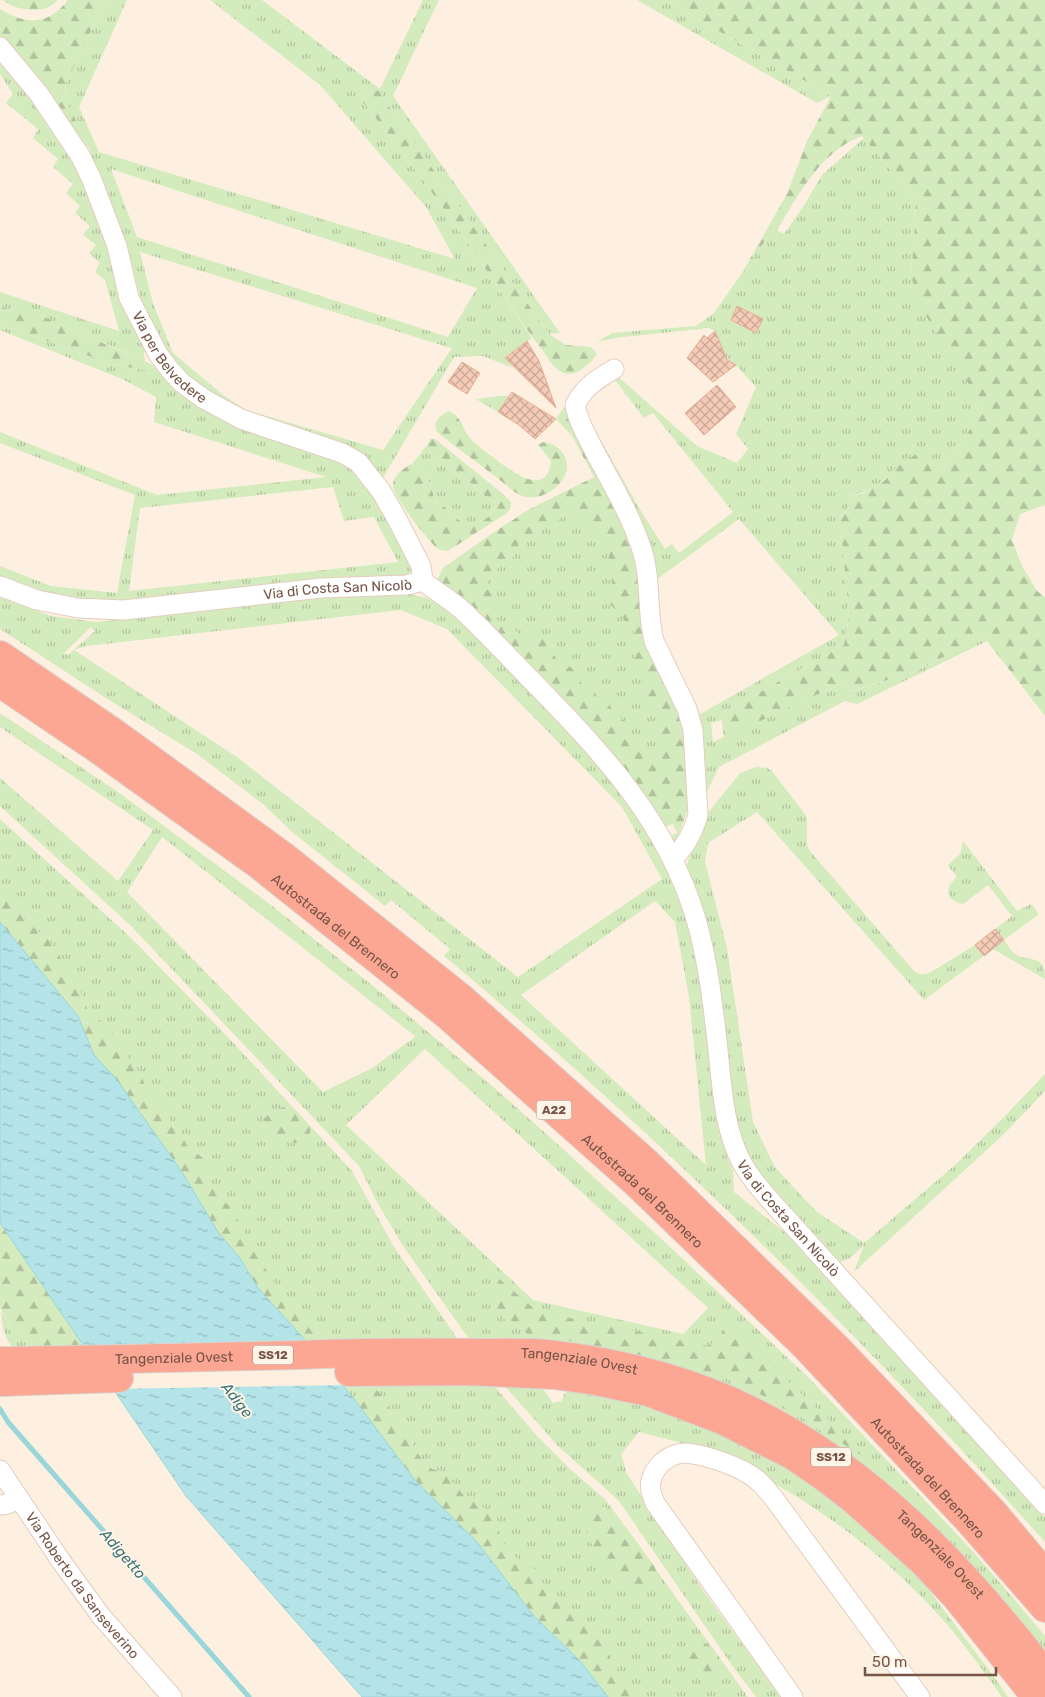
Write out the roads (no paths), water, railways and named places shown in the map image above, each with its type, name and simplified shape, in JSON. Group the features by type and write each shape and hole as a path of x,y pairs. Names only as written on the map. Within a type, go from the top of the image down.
{"highway":[{"name":"Autostrada del Brennero","path":"0,655 116,734 282,855 460,997 647,1163 836,1347 993,1512 1045,1574"},
{"name":"Autostrada del Brennero","path":"0,684 99,750 259,865 447,1015 634,1182 805,1346 968,1520 1045,1608"},
{"name":"Tangenziale Ovest","path":"0,1362 415,1352 544,1364 620,1366 676,1380 714,1394 788,1430 825,1453 878,1493 941,1551 1004,1622 1045,1674"},
{"name":"Tangenziale Ovest","path":"0,1382 282,1373 466,1371 544,1364 596,1381 648,1392 722,1420 792,1455 854,1500 922,1561 956,1596 1036,1697"},
{"path":"922,1561 1016,1697"}],"street":[{"name":"Via per Belvedere","path":"0,47 39,94 81,157 92,180 117,246 129,298 158,354 170,370 182,383 204,399 241,419 342,453 358,462 381,491 397,518 421,566 423,581"},
{"path":"614,369 595,380 583,390 575,405 576,412 633,525 642,547 648,570 654,642 687,709 693,730 698,815 688,841 673,859"},
{"name":"Via di Costa San Nicolò","path":"0,586 37,600 78,608 124,610 321,588 406,585 423,581 461,610 560,709 617,772 638,800 673,859 695,916 709,974 728,1126 742,1163 756,1184 777,1208 1045,1504"},
{"path":"793,1697 655,1503 651,1493 650,1482 660,1465 676,1454 685,1453 732,1465 756,1478 920,1697"},
{"name":"Via Roberto da Sanseverino","path":"0,1470 61,1561 101,1616 172,1697"},
{"path":"0,1505 8,1504 19,1498"}],"water":[{"name":"Adige","path":"0,922 78,1016 94,1055 117,1080 182,1172 218,1232 240,1258 258,1288 306,1341 355,1400 414,1479 477,1542 533,1615 581,1662 608,1697 362,1697 186,1496 0,1223"}],"waterway":[{"name":"Adigetto","path":"0,1409 8,1422 249,1697"}]}
